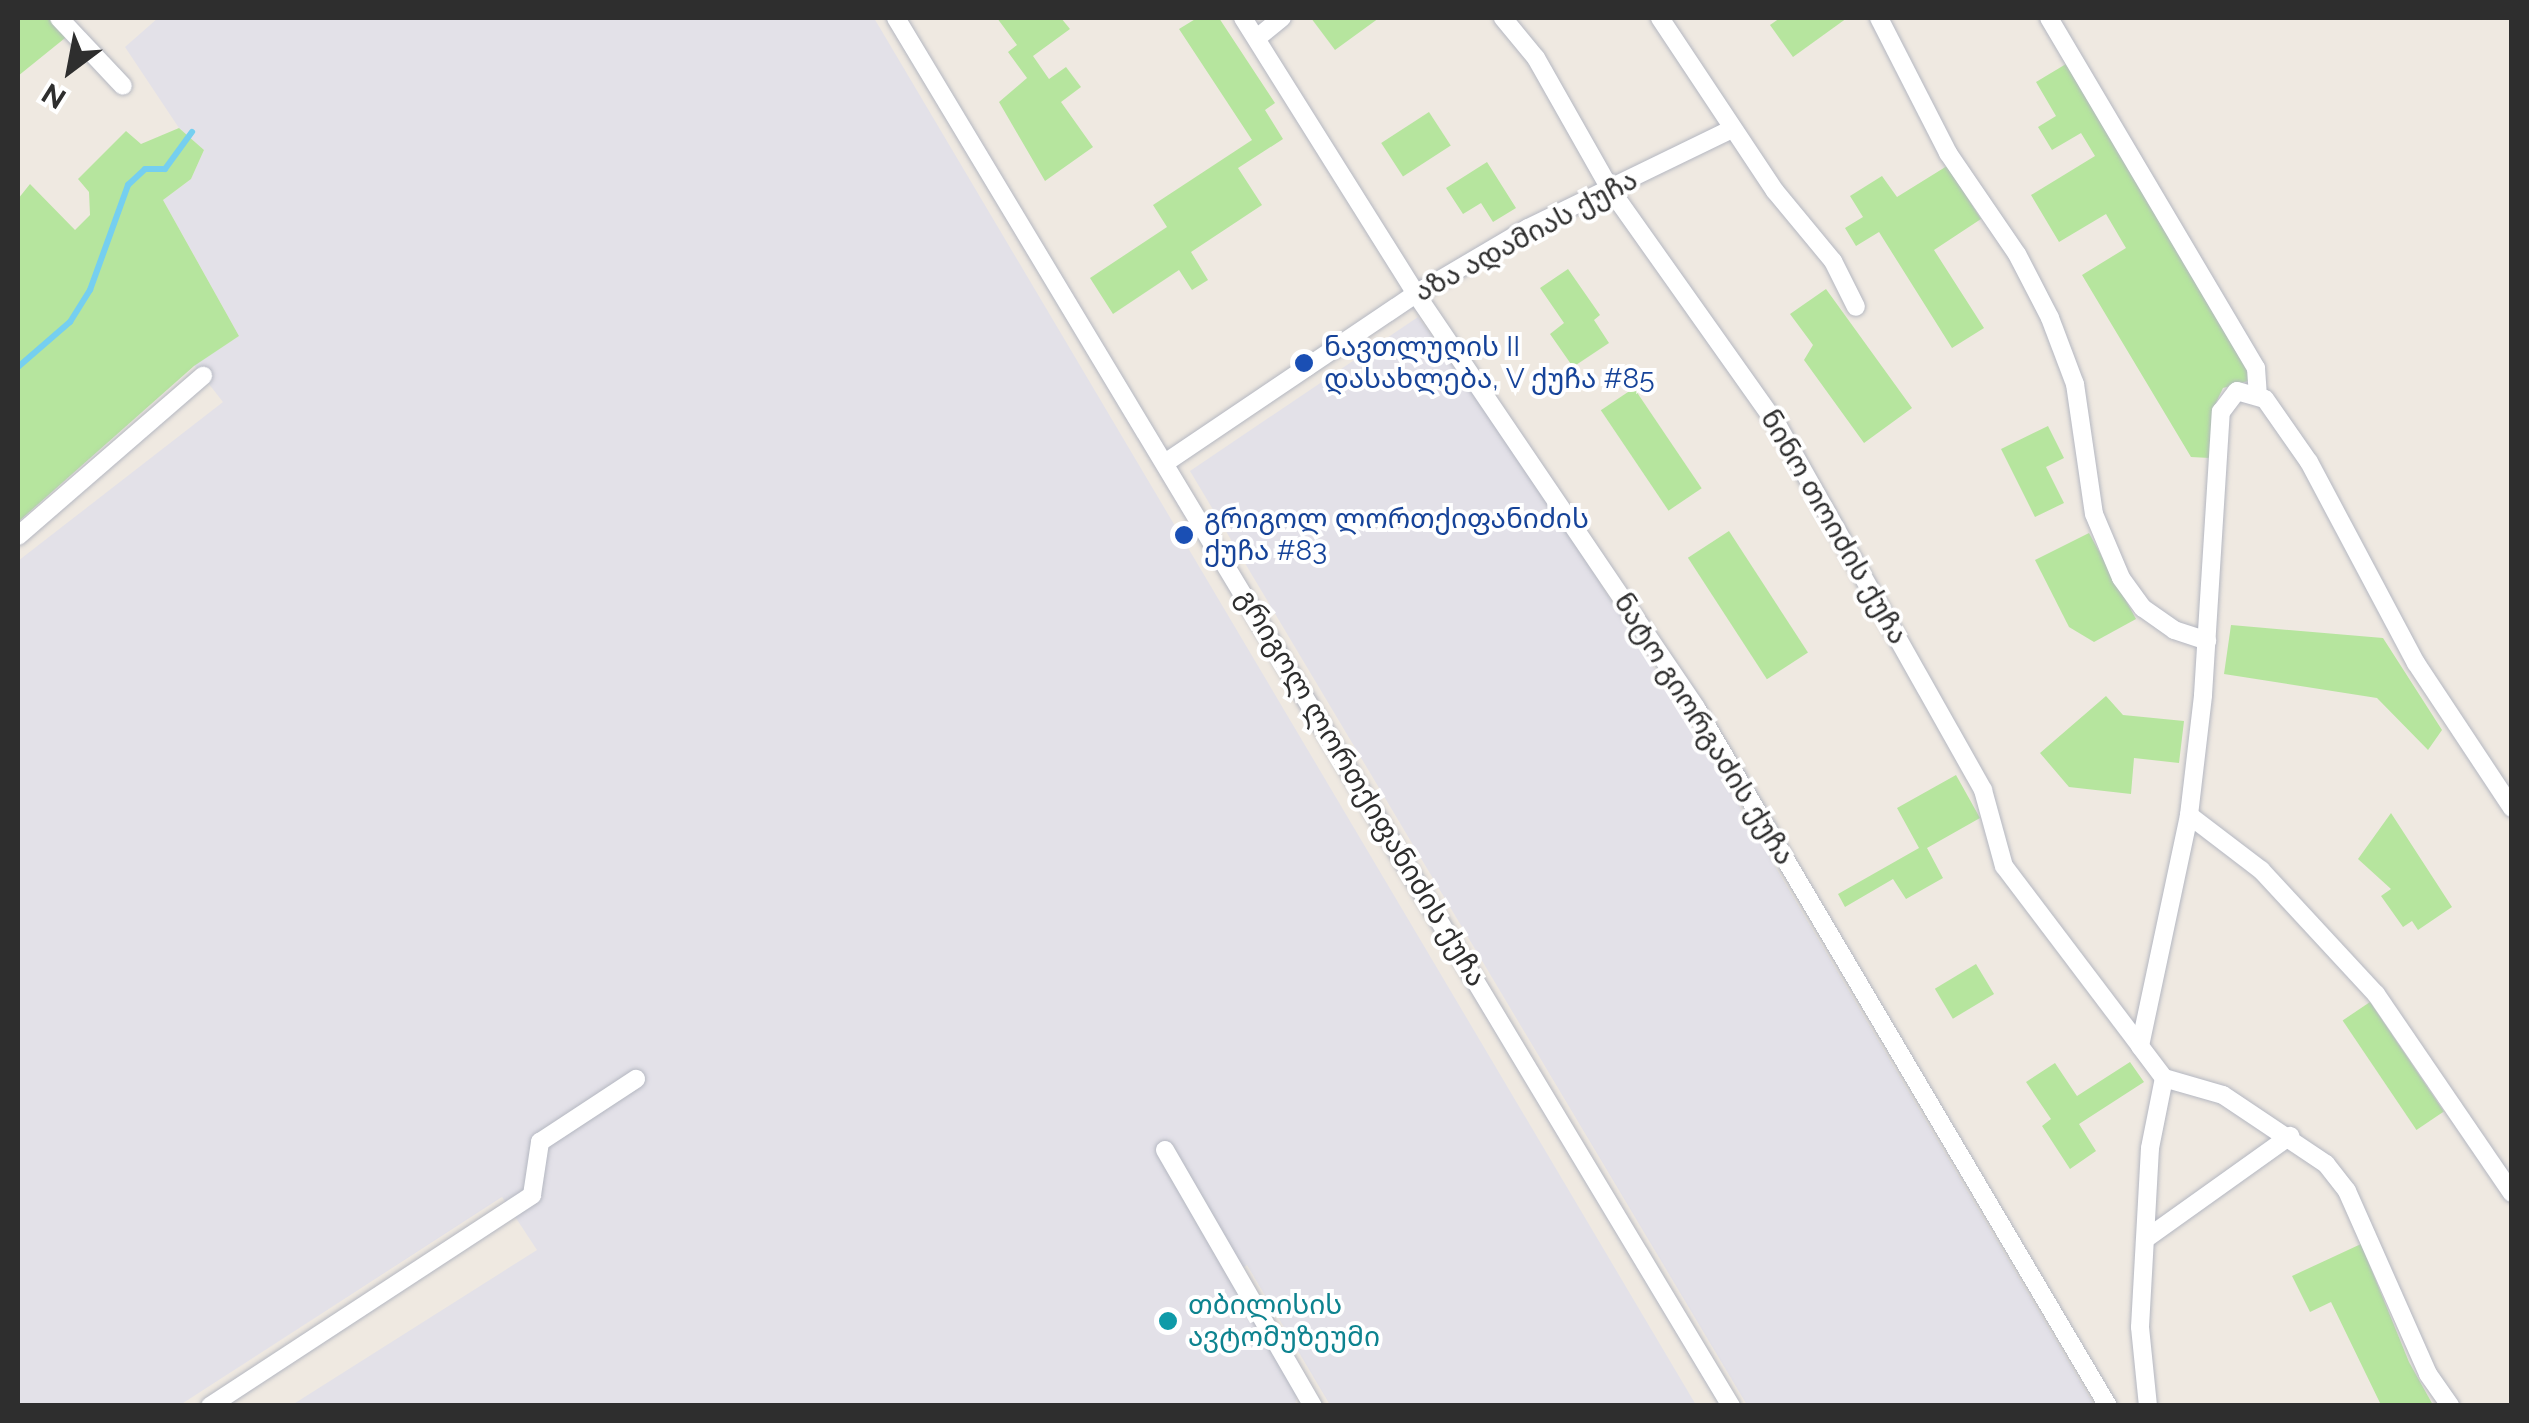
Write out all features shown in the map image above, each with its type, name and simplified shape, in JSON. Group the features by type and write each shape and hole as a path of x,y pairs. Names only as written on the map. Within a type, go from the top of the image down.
{"street":[{"path":"59,18 123,86"},
{"name":"გრიგოლ ლორთქიფანიძის ქუჩა","path":"896,18 1731,1406"},
{"name":"ნატო გიორგაძის ქუჩა","path":"1243,18 1416,294 1696,708 2108,1406"},
{"path":"1256,38 1282,18"},
{"name":"ნინო თოიძის ქუჩა","path":"1503,18 1536,58 1610,189 1778,426 1983,790 2004,866 2164,1078"},
{"path":"1660,18 1732,129 1833,261 1856,307"},
{"path":"1879,18 1948,153 2017,254 2050,318 2074,384 2094,514 2121,578 2143,608 2174,630 2207,640"},
{"path":"2049,18 2256,368 2258,395 2310,462 2416,662 2512,808"},
{"name":"აზა ადამიას ქუჩა","path":"1166,463 1416,294 1610,189 1732,129"},
{"path":"18,536 203,376"},
{"path":"2140,1046 2188,814 2207,640 2221,412 2238,391 2258,395"},
{"path":"2188,814 2261,870 2376,994 2512,1192"},
{"path":"2148,1406 2140,1327 2150,1148 2164,1078 2223,1095 2290,1136 2346,1192 2428,1374 2450,1406"},
{"path":"210,1406 532,1195 540,1142 636,1079"},
{"path":"2146,1238 2290,1136"},
{"path":"1165,1150 1313,1406"}],"shaded area":[{"path":"158,18 874,18 1696,1405 1330,1405 1247,1265 1231,1275 1297,1395 1295,1405 292,1405 537,1250 502,1197 180,1405 18,1406 18,561 223,402 194,365 239,336 163,200 191,179 204,150 179,128 125,47"},
{"path":"1418,317 1513,447 1699,738 2094,1405 1747,1405 1190,471"}],"green space":[{"path":"18,18 55,18 70,34 18,76"},
{"path":"997,18 1061,18 1070,29 1033,56 1049,79 1066,67 1081,87 1061,102 1093,147 1045,181 999,102 1027,78 1008,52 1017,45"},
{"path":"1197,18 1219,18 1275,103 1265,110 1283,139 1238,168 1262,205 1191,252 1208,280 1192,290 1179,270 1113,314 1090,278 1167,227 1153,205 1252,140 1179,29"},
{"path":"1311,18 1379,18 1335,50"},
{"path":"1780,18 1847,18 1793,57 1770,25"},
{"path":"2066,64 2249,370 2248,381 2223,388 2213,409 2210,458 2191,457 2082,275 2126,248 2106,214 2059,242 2031,195 2095,156 2081,133 2052,150 2038,127 2056,116 2036,82"},
{"path":"1429,112 1451,146 1403,177 1381,143"},
{"path":"179,128 204,150 191,179 163,200 239,336 194,366 18,522 18,199 30,184 75,230 90,215 89,192 78,179 126,131 141,144"},
{"path":"1487,162 1516,208 1493,222 1481,203 1463,214 1446,188"},
{"path":"1947,166 1981,219 1934,250 1984,328 1952,348 1879,232 1856,246 1845,228 1863,217 1850,196 1882,176 1897,197"},
{"path":"1568,269 1600,315 1594,320 1609,343 1573,367 1550,334 1564,323 1540,288"},
{"path":"1826,289 1912,408 1864,443 1804,360 1813,345 1790,314"},
{"path":"1634,388 1702,488 1669,511 1601,410"},
{"path":"2048,426 2064,458 2046,467 2064,503 2035,517 2001,449"},
{"path":"1729,531 1808,653 1767,679 1688,558"},
{"path":"2089,533 2136,619 2094,642 2069,627 2035,560"},
{"path":"2231,625 2383,638 2442,730 2428,750 2377,698 2224,674"},
{"path":"2106,696 2123,715 2184,721 2179,763 2134,758 2131,794 2069,787 2040,753"},
{"path":"1956,775 1980,818 1927,848 1943,878 1906,899 1893,879 1845,907 1838,894 1919,848 1897,808"},
{"path":"2391,813 2452,907 2418,930 2412,921 2403,927 2381,896 2391,889 2358,859"},
{"path":"1976,964 1994,994 1953,1019 1935,989"},
{"path":"2370,1002 2444,1111 2416,1130 2343,1020"},
{"path":"2130,1062 2144,1082 2079,1124 2096,1151 2070,1169 2042,1126 2051,1119 2026,1082 2055,1063 2077,1096"},
{"path":"2361,1244 2409,1362 2433,1405 2381,1405 2331,1302 2310,1312 2292,1276"}],"waterway":[{"path":"18,367 70,322 90,290 128,185 145,169 165,169 192,132"}],"place":[{"name":"ნავთლუღის II დასახლება, V ქუჩა #85","path":"1304,363"},
{"name":"გრიგოლ ლორთქიფანიძის ქუჩა #83","path":"1184,535"},
{"name":"თბილისის ავტომუზეუმი","path":"1168,1321"}]}
